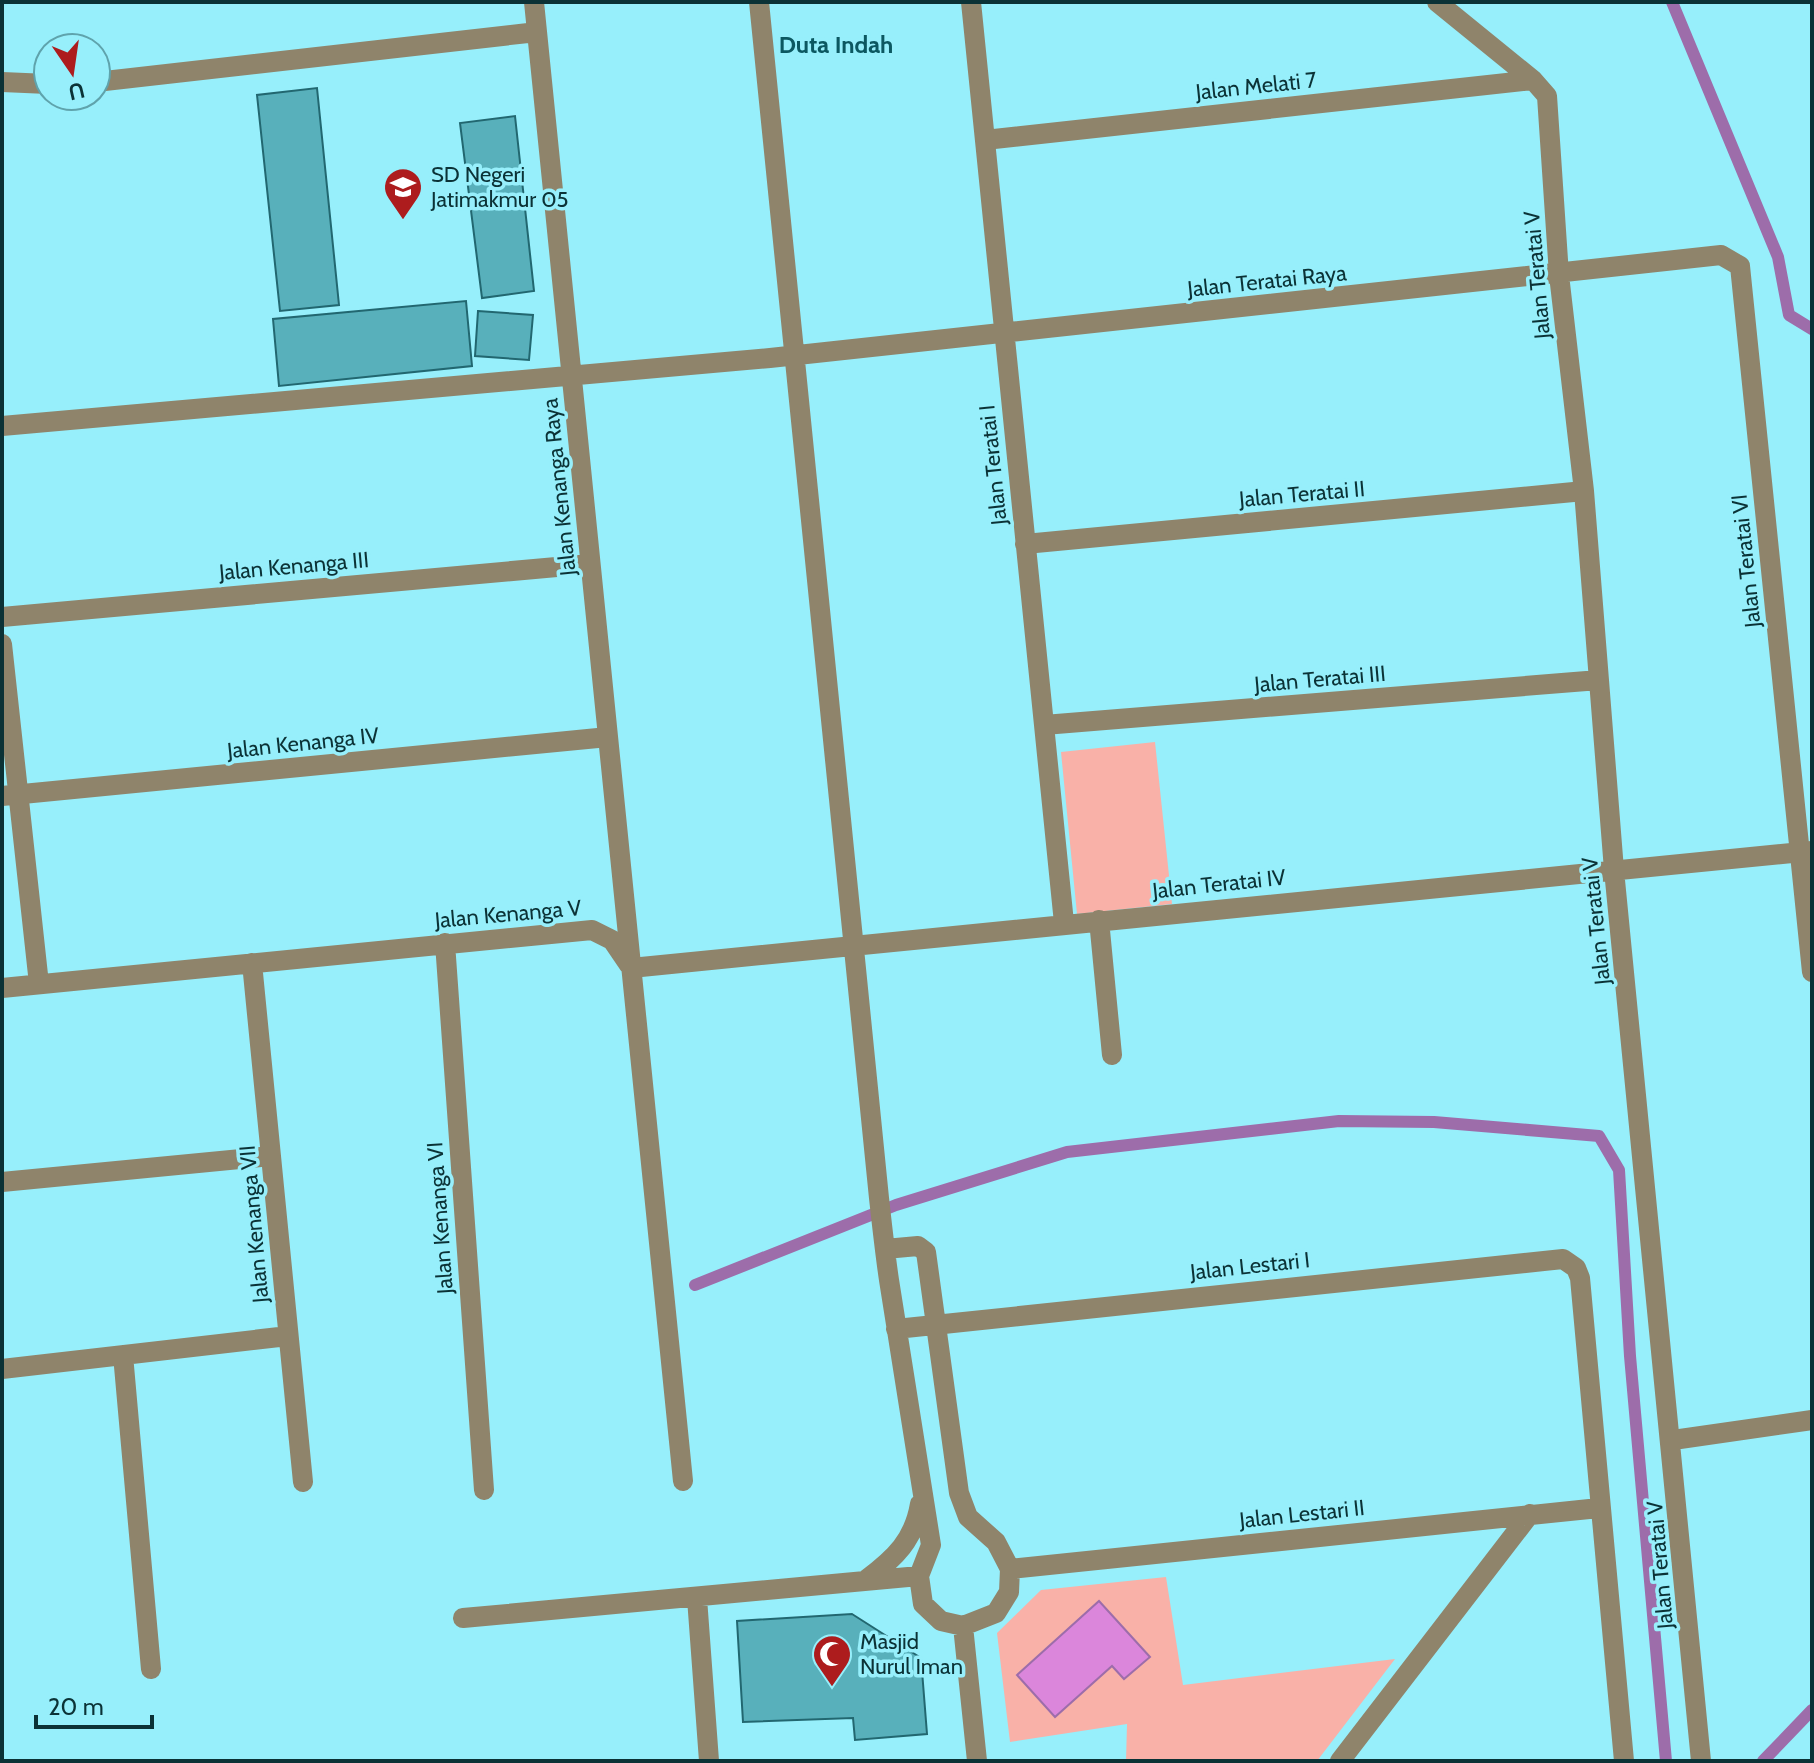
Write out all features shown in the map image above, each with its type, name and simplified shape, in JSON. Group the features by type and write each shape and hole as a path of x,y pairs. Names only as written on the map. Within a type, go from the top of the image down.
{"street":[{"name":"Jalan Kenanga Raya","path":"534,2 631,968"},
{"path":"759,2 879,1198 884,1239 896,1329 921,1496 931,1545 919,1576 923,1604 931,1614 941,1621 963,1626 996,1613 1009,1592 1010,1569 996,1542 968,1517 959,1493 926,1252 918,1246 884,1239"},
{"name":"Jalan Teratai I","path":"971,2 1064,923"},
{"path":"1437,2 1533,80"},
{"path":"112,80 537,32"},
{"name":"Jalan Melati 7","path":"985,140 1533,80"},
{"name":"Jalan Teratai V","path":"1533,80 1547,96 1559,275 1584,491 1614,870 1673,1440 1701,1761"},
{"path":"2,82 32,83"},
{"name":"Jalan Teratai Raya","path":"2,426 796,355 1559,275 1721,255 1740,266"},
{"name":"Jalan Teratai VI","path":"1740,266 1806,851 1812,972"},
{"name":"Jalan Teratai II","path":"1025,544 1584,491"},
{"name":"Jalan Kenanga III","path":"2,617 590,564"},
{"path":"2,644 10,796 39,984"},
{"name":"Jalan Teratai III","path":"1044,725 1599,680"},
{"name":"Jalan Kenanga IV","path":"10,796 608,737"},
{"name":"Jalan Teratai IV","path":"631,968 1806,851"},
{"path":"1099,920 1112,1055"},
{"name":"Jalan Kenanga V","path":"2,988 592,930 612,940 631,968"},
{"name":"Jalan Kenanga VI","path":"445,943 484,1490"},
{"name":"Jalan Kenanga VII","path":"252,963 303,1482"},
{"path":"631,968 683,1481"},
{"path":"2,1182 271,1156"},
{"name":"Jalan Lestari I","path":"896,1329 1555,1258 1568,1261 1580,1278 1599,1508"},
{"path":"2,1369 288,1336"},
{"path":"123,1355 151,1669"},
{"path":"1673,1440 1812,1420"},
{"path":"867,1579 894,1559 907,1543 916,1525 921,1496"},
{"path":"1599,1508 1624,1761"},
{"name":"Jalan Lestari II","path":"1010,1569 1599,1508"},
{"path":"1349,1757 1530,1514"},
{"path":"463,1618 919,1576"},
{"path":"697,1598 709,1761"},
{"path":"963,1626 977,1761"}],"shaded area":[{"path":"1155,742 1172,904 1077,914 1061,752"},
{"path":"1166,1577 1183,1685 1395,1659 1317,1761 1126,1761 1127,1724 1010,1742 997,1633 1041,1590"},
{"path":"1099,1601 1150,1657 1124,1679 1112,1666 1055,1717 1017,1675"}],"building":[{"path":"317,88 339,305 280,311 257,95"},
{"path":"515,116 534,291 482,298 460,123"},
{"path":"466,301 472,366 279,386 273,319"},
{"path":"478,311 533,315 529,360 475,356"},
{"name":"Masjid Nurul Iman","path":"852,1614 921,1658 927,1734 855,1740 853,1718 743,1722 737,1621"}],"waterway":[{"path":"1672,2 1778,257 1789,315 1812,329"},
{"path":"695,1285 896,1205 1067,1152 1339,1121 1434,1122 1599,1136 1619,1170 1630,1356 1666,1761"},
{"path":"1763,1761 1812,1710"}],"place":[{"name":"SD Negeri Jatimakmur 05","path":"403,221"},
{"name":"Masjid Nurul Iman","path":"832,1688"}],"district":[{"name":"Duta Indah","path":"836,44"}]}
